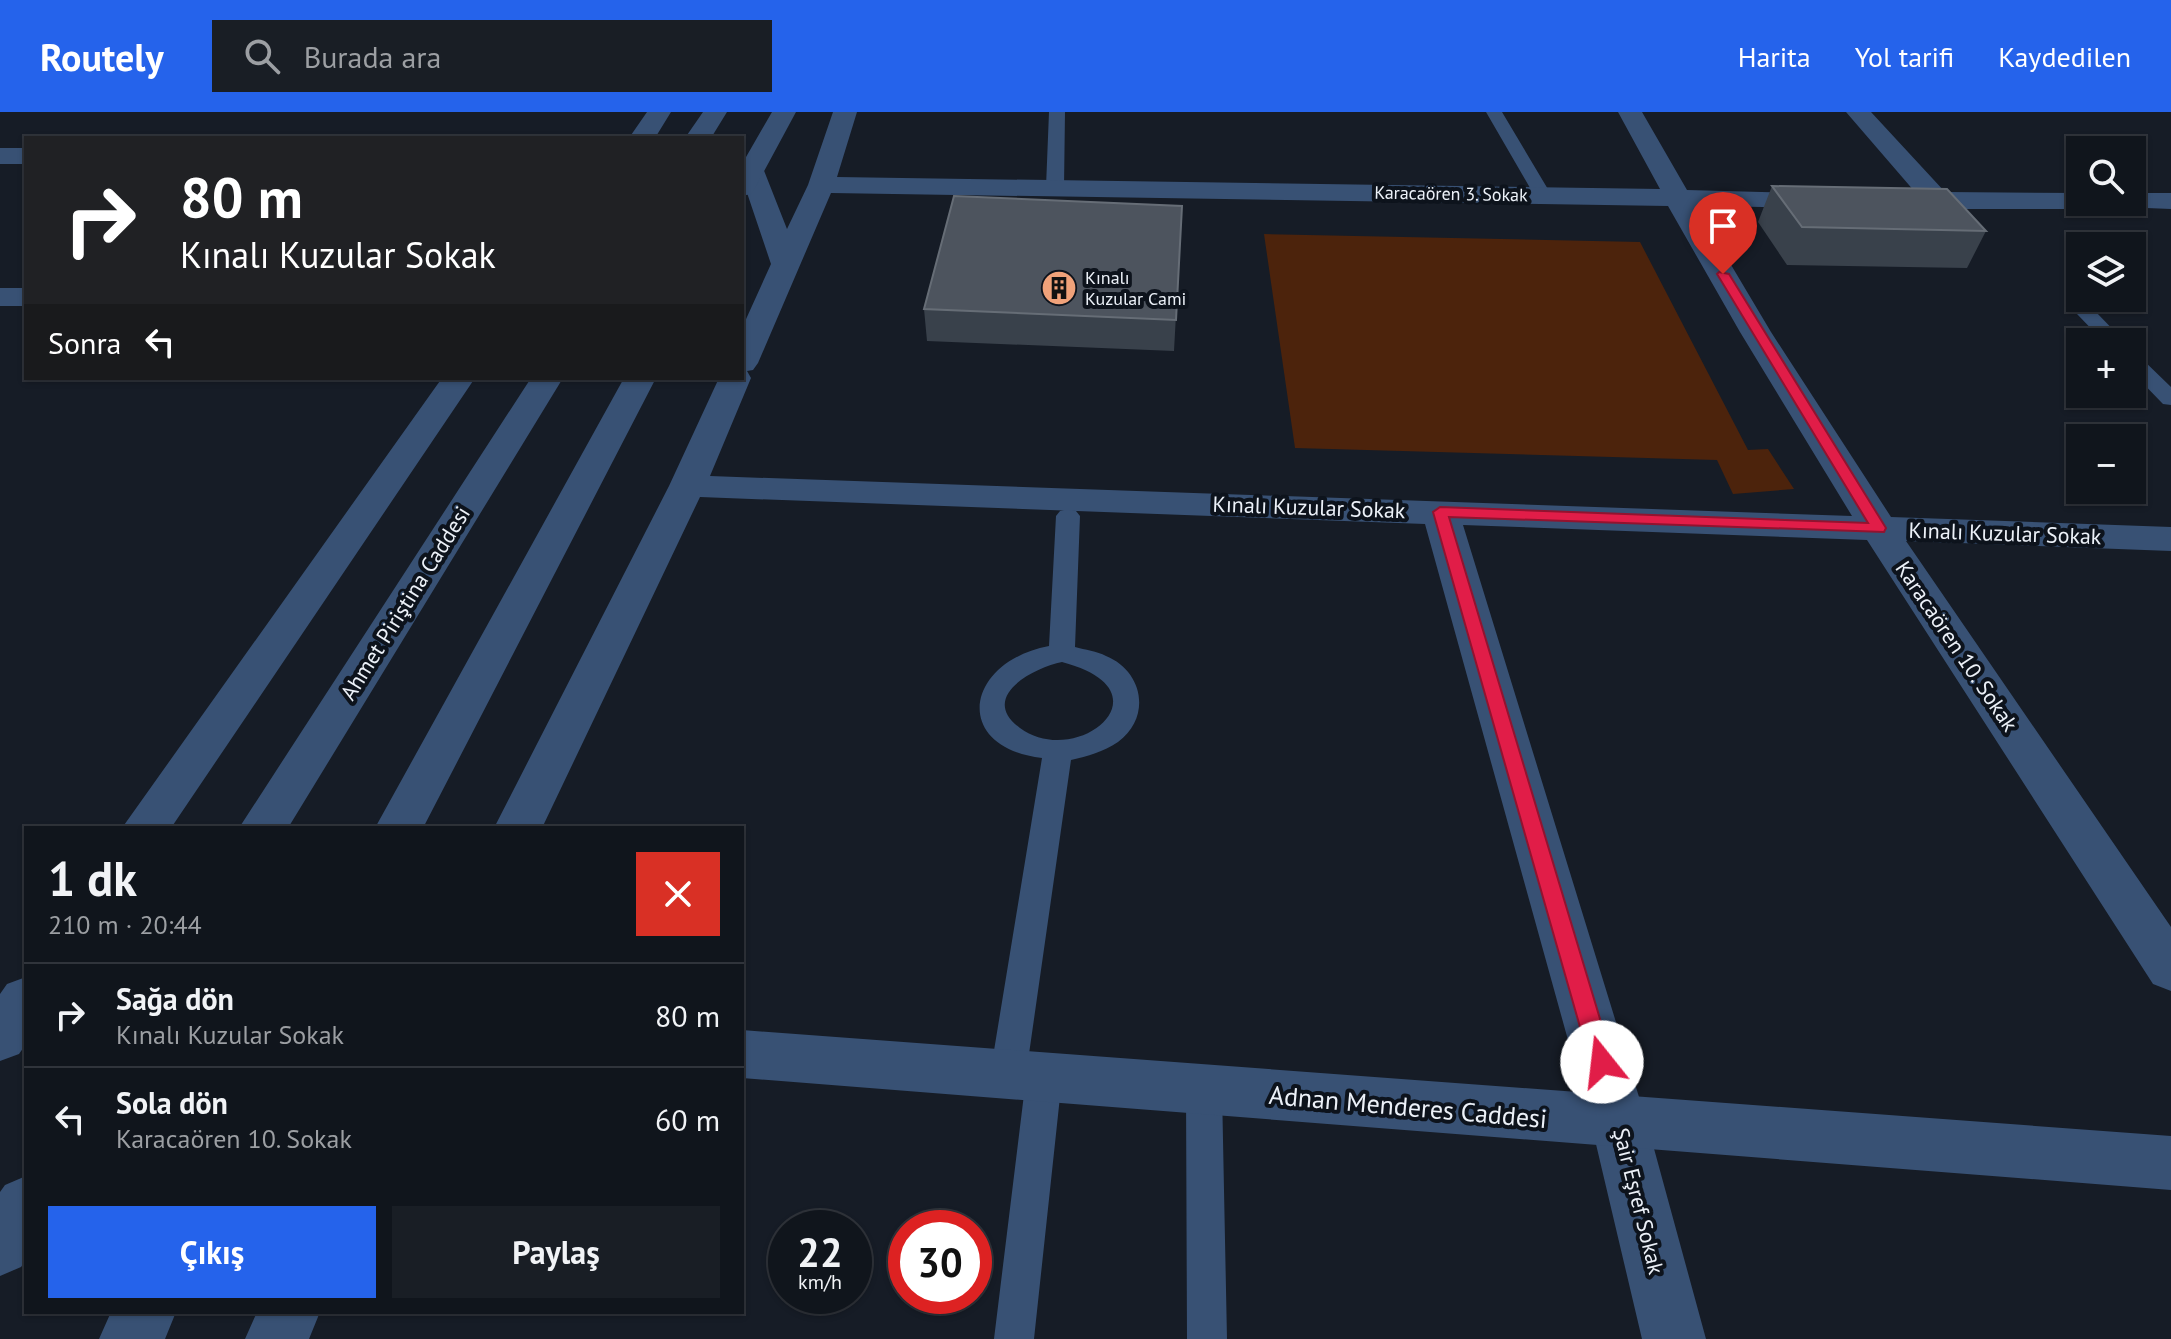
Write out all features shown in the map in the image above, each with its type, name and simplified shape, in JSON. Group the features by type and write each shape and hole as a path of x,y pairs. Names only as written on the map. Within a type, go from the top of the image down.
{"street":[{"path":"643,136 659,112"},
{"path":"784,112 747,178 786,264"},
{"path":"744,358 821,185 845,112"},
{"name":"Karacaören 10. Sokak","path":"1630,112 1676,198 1879,528 2171,969"},
{"path":"1858,112 1938,201"},
{"path":"682,136 706,126"},
{"path":"0,156 24,156"},
{"name":"Karacaören 3. Sokak","path":"821,185 1846,200"},
{"path":"1876,200 2066,201"},
{"path":"2146,201 2171,201"},
{"path":"0,297 24,297"},
{"path":"147,826 458,380"},
{"name":"Ahmet Piriştina Caddesi","path":"264,826 546,380"},
{"path":"400,826 639,380"},
{"path":"519,826 687,486 734,380"},
{"name":"Kınalı Kuzular Sokak","path":"687,486 2171,539"},
{"name":"Şair Eşref Sokak","path":"1440,512 1619,1123 1674,1339"},
{"path":"0,1037 24,1003"},
{"name":"Adnan Menderes Caddesi","path":"744,1054 2171,1163"},
{"path":"0,1246 24,1208"},
{"path":"131,1339 144,1314"},
{"path":"277,1339 288,1314"}],"lane":[{"path":"1055,187 1057,112"},
{"path":"1494,112 1543,196"},
{"path":"2087,314 2101,328"},
{"path":"2146,374 2171,399"},
{"path":"1062,653 1068,516"},
{"path":"1062,653 1101,662 1116,673 1126,686 1129,701 1125,716 1116,729 1100,741 1081,748 1058,750 1017,740 1003,728 994,714 992,699 997,684 1007,671 1042,655 1062,653"},
{"path":"1014,1339 1026,1076 1058,750"},
{"path":"1204,1090 1207,1339"}],"shaded area":[{"path":"1264,234 1640,242 1748,450 1768,449 1794,489 1733,494 1717,460 1295,448"}],"building":[{"path":"1772,186 1947,189 1986,231 1802,227"},
{"name":"Kınalı Kuzular Cami","path":"954,196 1182,206 1176,320 924,309"}],"place":[{"name":"Kınalı Kuzular Cami","path":"1059,288"}],"route":[{"path":"1602,1062 1440,512 1879,528 1723,274"}]}
